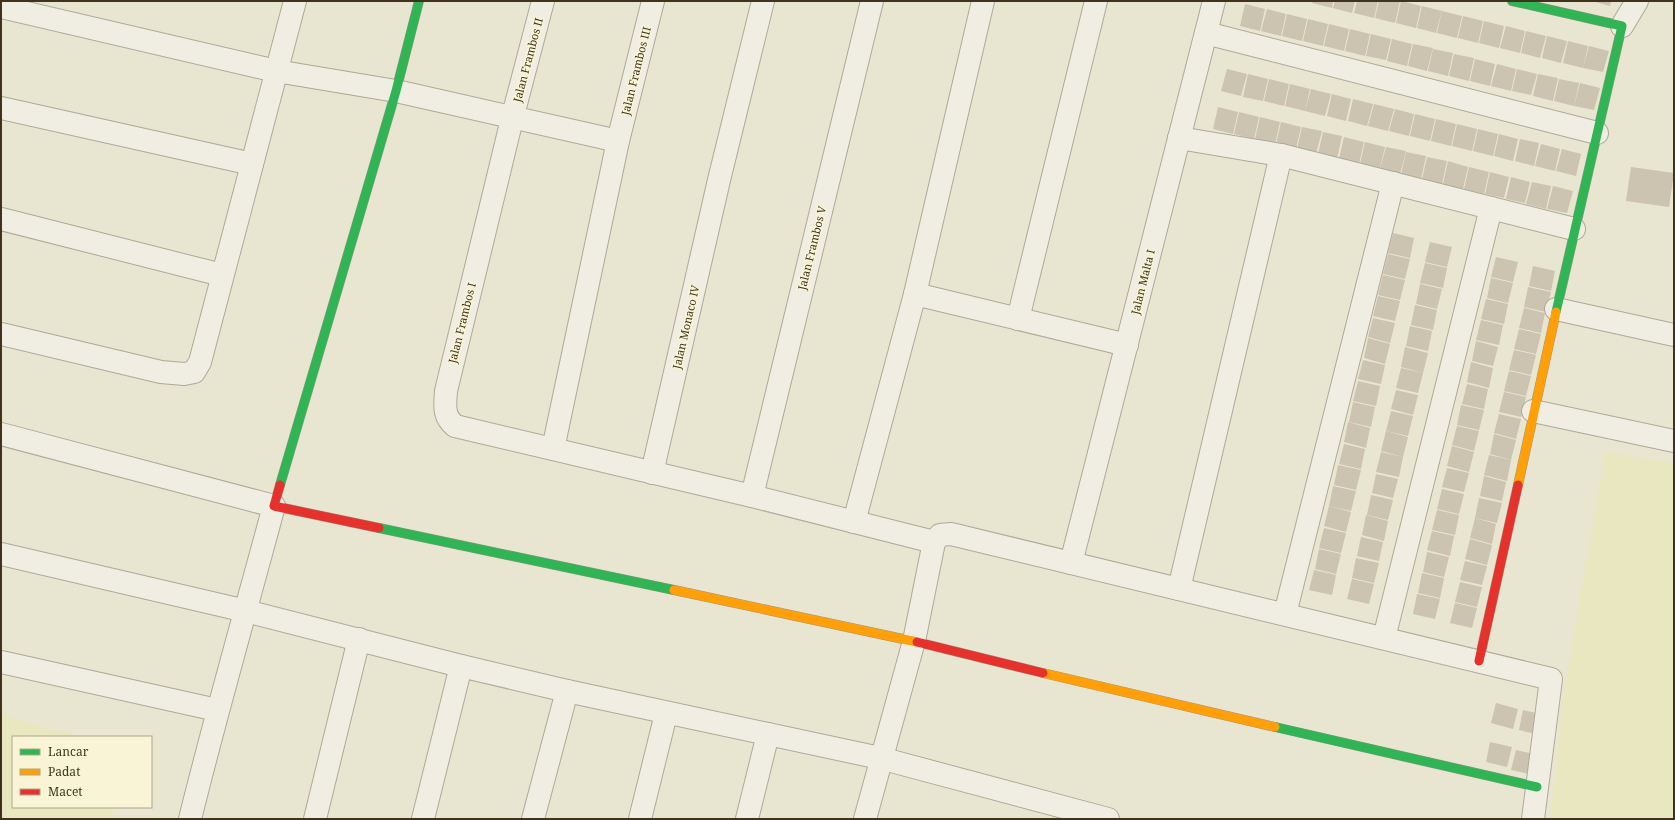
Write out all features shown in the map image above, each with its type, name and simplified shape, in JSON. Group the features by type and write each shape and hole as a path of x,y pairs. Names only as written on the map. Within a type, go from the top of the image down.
{"street":[{"path":"1,334 161,372 184,374 194,372 200,362 295,1"},
{"path":"190,819 217,710 246,611 274,506 396,91 419,1"},
{"name":"Jalan Frambos II","path":"512,119 543,1"},
{"name":"Jalan Frambos III","path":"553,449 618,141 653,1"},
{"name":"Jalan Monaco IV","path":"652,473 719,180 763,1"},
{"name":"Jalan Frambos V","path":"752,496 872,1"},
{"path":"854,522 915,294 983,1"},
{"path":"1018,319 1096,1"},
{"name":"Jalan Malta I","path":"1071,563 1214,1"},
{"path":"1512,1 1622,26"},
{"path":"1479,661 1574,228 1622,26 1637,1"},
{"path":"1,7 276,71 396,91 512,119 618,141"},
{"path":"1206,33 1597,134"},
{"path":"1,108 252,164"},
{"name":"Jalan Frambos I","path":"512,119 446,391 444,410 448,420 455,426 752,496 934,542"},
{"path":"1179,138 1281,155 1574,228"},
{"path":"1179,589 1281,155"},
{"path":"1285,614 1393,183"},
{"path":"1384,638 1492,208"},
{"path":"1,219 222,274"},
{"path":"915,294 1127,345"},
{"path":"1556,309 1674,335"},
{"path":"1533,411 1674,441"},
{"path":"1,434 274,506 914,640 1043,673 1537,787"},
{"path":"865,819 880,758 914,640 934,542 940,535 951,534 1551,679 1533,819"},
{"path":"1,554 246,611 461,666 666,714 880,758 1096,818"},
{"path":"315,819 359,639"},
{"path":"1,662 217,710"},
{"path":"422,819 461,666"},
{"path":"533,819 567,691"},
{"path":"640,819 666,714"},
{"path":"747,819 768,734"}],"shaded area":[{"path":"1605,452 1674,463 1674,819 1551,819 1563,700"},
{"path":"1,713 31,724 80,736 12,736 12,808 115,808 111,819 1,819"}],"building":[{"path":"1313,1 1333,1 1332,8 1312,3"},
{"path":"1335,1 1355,1 1352,13 1333,8"},
{"path":"1357,1 1378,1 1374,18 1354,13"},
{"path":"1379,1 1400,1 1395,23 1375,18"},
{"path":"1401,1 1421,6 1416,28 1396,23"},
{"path":"1592,1 1611,1 1610,6"},
{"path":"1245,4 1265,9 1260,31 1240,26"},
{"path":"1422,6 1442,11 1436,33 1417,28"},
{"path":"1267,9 1286,14 1281,36 1261,31"},
{"path":"1442,11 1462,16 1457,38 1437,33"},
{"path":"1287,14 1307,19 1302,41 1282,36"},
{"path":"1463,16 1483,21 1478,43 1458,38"},
{"path":"1308,19 1328,24 1323,46 1303,41"},
{"path":"1484,21 1504,26 1499,48 1479,43"},
{"path":"1329,24 1349,29 1344,51 1324,46"},
{"path":"1506,26 1525,31 1520,53 1500,48"},
{"path":"1350,29 1370,34 1365,56 1345,51"},
{"path":"1526,31 1546,36 1540,58 1521,53"},
{"path":"1371,34 1391,39 1386,60 1366,56"},
{"path":"1547,36 1567,41 1561,63 1542,58"},
{"path":"1392,39 1412,44 1407,66 1387,61"},
{"path":"1568,41 1588,46 1583,68 1563,63"},
{"path":"1413,44 1433,48 1427,71 1408,66"},
{"path":"1589,46 1609,51 1603,72 1583,68"},
{"path":"1433,49 1453,53 1448,76 1428,71"},
{"path":"1454,54 1474,58 1469,81 1449,76"},
{"path":"1475,59 1495,64 1490,86 1470,81"},
{"path":"1497,64 1516,69 1511,91 1491,86"},
{"path":"1227,69 1247,74 1241,96 1221,91"},
{"path":"1517,69 1537,74 1531,95 1512,91"},
{"path":"1248,74 1268,79 1263,101 1243,97"},
{"path":"1538,74 1558,78 1553,101 1533,96"},
{"path":"1269,79 1289,84 1284,106 1264,101"},
{"path":"1559,79 1579,83 1574,106 1554,101"},
{"path":"1580,83 1600,88 1594,110 1574,106"},
{"path":"1290,84 1310,89 1305,111 1285,106"},
{"path":"1311,89 1331,94 1325,116 1305,111"},
{"path":"1332,94 1351,99 1346,121 1327,116"},
{"path":"1353,99 1373,104 1367,126 1348,121"},
{"path":"1374,104 1394,109 1388,131 1368,126"},
{"path":"1218,107 1238,112 1233,134 1213,129"},
{"path":"1395,109 1414,114 1409,136 1389,131"},
{"path":"1239,112 1259,117 1254,139 1234,134"},
{"path":"1415,114 1435,119 1430,141 1410,136"},
{"path":"1260,117 1280,122 1275,144 1255,139"},
{"path":"1436,119 1456,124 1451,146 1431,141"},
{"path":"1281,122 1301,127 1296,149 1276,144"},
{"path":"1457,124 1477,129 1472,151 1452,146"},
{"path":"1302,127 1322,131 1316,154 1297,149"},
{"path":"1478,129 1498,134 1493,156 1473,151"},
{"path":"1323,132 1342,136 1337,159 1318,154"},
{"path":"1499,134 1518,139 1513,161 1494,156"},
{"path":"1344,137 1364,142 1359,164 1339,159"},
{"path":"1520,139 1539,143 1534,166 1515,161"},
{"path":"1365,142 1385,147 1380,168 1360,164"},
{"path":"1541,144 1560,149 1555,171 1535,166"},
{"path":"1386,147 1406,151 1400,174 1380,169"},
{"path":"1562,149 1581,154 1576,176 1556,171"},
{"path":"1406,152 1426,156 1421,179 1401,174"},
{"path":"1427,157 1447,161 1442,184 1422,179"},
{"path":"1448,161 1468,167 1463,189 1443,184"},
{"path":"1469,167 1489,172 1484,194 1464,189"},
{"path":"1631,167 1674,173 1669,207 1626,201"},
{"path":"1490,172 1509,177 1504,198 1485,194"},
{"path":"1511,177 1530,182 1525,203 1506,199"},
{"path":"1532,182 1551,186 1546,209 1526,204"},
{"path":"1553,186 1573,191 1567,213 1547,209"},
{"path":"1393,233 1414,238 1410,258 1388,253"},
{"path":"1430,242 1452,247 1447,267 1425,262"},
{"path":"1388,254 1410,259 1405,279 1383,274"},
{"path":"1496,257 1518,262 1513,282 1491,277"},
{"path":"1425,263 1447,268 1443,288 1420,283"},
{"path":"1533,266 1555,271 1551,291 1529,286"},
{"path":"1383,275 1405,280 1400,300 1378,295"},
{"path":"1491,278 1513,283 1508,303 1487,298"},
{"path":"1420,284 1442,289 1437,309 1416,304"},
{"path":"1528,287 1551,292 1546,312 1524,307"},
{"path":"1378,296 1400,301 1395,321 1373,316"},
{"path":"1486,299 1508,304 1504,324 1481,319"},
{"path":"1415,305 1437,310 1433,330 1411,325"},
{"path":"1524,308 1545,313 1541,333 1519,328"},
{"path":"1373,318 1395,323 1390,343 1368,337"},
{"path":"1481,320 1503,325 1499,345 1476,340"},
{"path":"1410,326 1432,331 1428,351 1406,346"},
{"path":"1519,329 1541,334 1536,354 1514,349"},
{"path":"1368,338 1390,344 1385,364 1364,358"},
{"path":"1476,341 1498,347 1493,366 1472,361"},
{"path":"1405,347 1428,353 1423,373 1401,367"},
{"path":"1514,350 1536,355 1531,375 1509,370"},
{"path":"1363,360 1385,365 1381,384 1358,379"},
{"path":"1471,362 1493,368 1489,388 1467,382"},
{"path":"1401,368 1423,373 1418,393 1396,388"},
{"path":"1509,371 1531,376 1526,396 1504,391"},
{"path":"1358,381 1380,386 1376,406 1353,401"},
{"path":"1467,384 1488,389 1484,409 1462,404"},
{"path":"1396,390 1418,395 1413,415 1391,409"},
{"path":"1504,392 1526,397 1521,417 1499,412"},
{"path":"1353,402 1375,407 1371,427 1349,422"},
{"path":"1461,405 1484,410 1479,430 1457,425"},
{"path":"1391,411 1413,416 1408,436 1386,431"},
{"path":"1499,414 1521,419 1516,439 1494,433"},
{"path":"1348,422 1370,428 1366,448 1344,442"},
{"path":"1457,426 1479,431 1474,451 1452,445"},
{"path":"1386,431 1408,437 1403,457 1381,451"},
{"path":"1494,434 1516,440 1511,460 1490,454"},
{"path":"1344,444 1365,449 1361,469 1339,464"},
{"path":"1452,446 1474,452 1469,472 1447,466"},
{"path":"1381,452 1403,457 1399,477 1376,472"},
{"path":"1489,455 1511,460 1507,481 1484,475"},
{"path":"1338,465 1361,470 1356,490 1334,485"},
{"path":"1447,468 1469,473 1464,492 1442,487"},
{"path":"1376,474 1398,479 1393,498 1372,493"},
{"path":"1484,476 1506,482 1502,501 1480,496"},
{"path":"1333,486 1356,491 1351,511 1329,506"},
{"path":"1442,489 1464,494 1459,514 1437,509"},
{"path":"1371,495 1393,500 1388,520 1367,515"},
{"path":"1479,498 1502,503 1497,523 1475,518"},
{"path":"1329,506 1351,512 1346,532 1324,526"},
{"path":"1437,510 1459,515 1455,535 1432,530"},
{"path":"1366,515 1388,521 1384,541 1362,535"},
{"path":"1475,518 1496,524 1492,544 1470,538"},
{"path":"1324,528 1346,533 1341,553 1319,548"},
{"path":"1432,531 1454,536 1450,556 1427,550"},
{"path":"1361,537 1383,542 1379,561 1357,556"},
{"path":"1470,539 1492,545 1487,565 1465,559"},
{"path":"1319,549 1341,554 1336,574 1315,569"},
{"path":"1427,552 1449,557 1444,577 1423,572"},
{"path":"1356,558 1379,563 1374,583 1352,578"},
{"path":"1465,561 1487,566 1482,585 1460,580"},
{"path":"1314,570 1336,575 1332,595 1309,590"},
{"path":"1422,573 1444,578 1440,598 1418,593"},
{"path":"1352,579 1374,584 1369,604 1347,599"},
{"path":"1460,582 1482,587 1477,607 1455,602"},
{"path":"1417,594 1440,599 1435,619 1413,614"},
{"path":"1455,603 1477,608 1472,628 1450,623"},
{"path":"1496,703 1518,709 1513,729 1491,723"},
{"path":"1523,710 1545,715 1540,735 1519,730"},
{"path":"1490,742 1512,747 1507,767 1486,762"},
{"path":"1516,750 1538,755 1534,775 1511,770"}],"traffic: fast":[{"path":"280,485 396,91 419,1"},
{"path":"1512,1 1622,26 1556,312"},
{"path":"379,528 674,590"},
{"path":"1275,727 1537,787"}],"traffic: slow":[{"path":"1518,485 1556,312"},
{"path":"674,590 917,642"},
{"path":"1043,673 1275,727"}],"traffic: jam":[{"path":"280,485 274,506 379,528"},
{"path":"1479,661 1518,485"},
{"path":"917,642 1043,673"}]}
